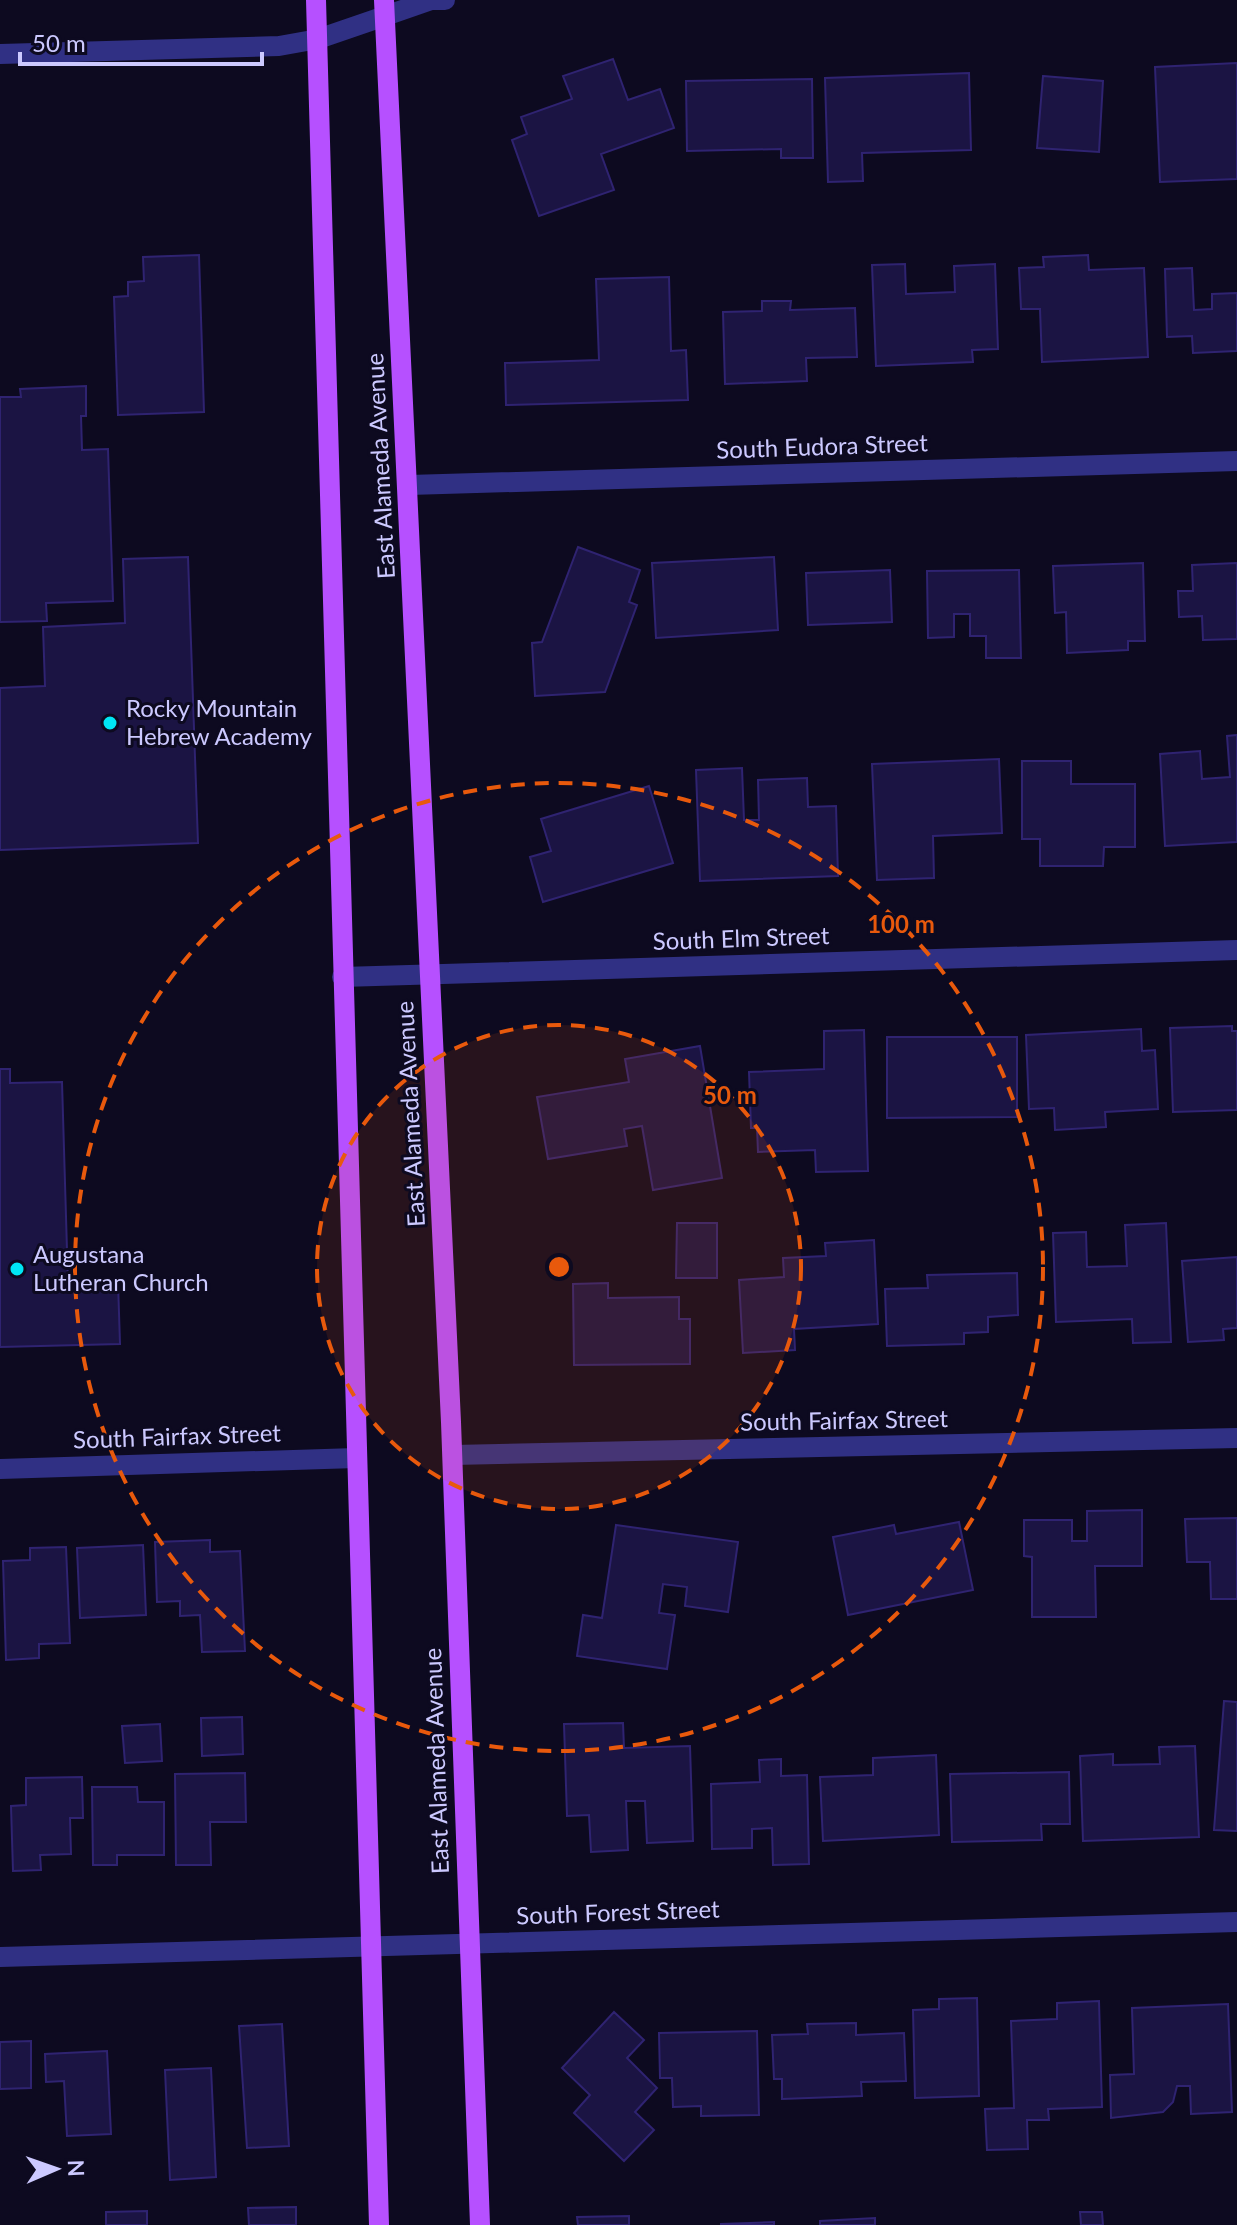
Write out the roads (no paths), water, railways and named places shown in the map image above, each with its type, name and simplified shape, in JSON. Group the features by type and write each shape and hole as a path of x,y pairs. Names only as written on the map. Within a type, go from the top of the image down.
{"main road":[{"name":"East Alameda Avenue","path":"316,0 379,2225"},
{"name":"East Alameda Avenue","path":"384,8 453,1455 480,2225"}],"street":[{"path":"0,54 279,46 318,39 384,8 445,0"},
{"name":"South Eudora Street","path":"409,485 1237,461"},
{"name":"South Elm Street","path":"342,977 1237,950"},
{"name":"South Fairfax Street","path":"453,1455 1237,1438"},
{"name":"South Fairfax Street","path":"0,1469 356,1458"},
{"name":"South Forest Street","path":"0,1957 1237,1922"}],"place":[{"name":"Rocky Mountain Hebrew Academy","path":"110,723"},
{"name":"Augustana Lutheran Church","path":"17,1269"}]}
